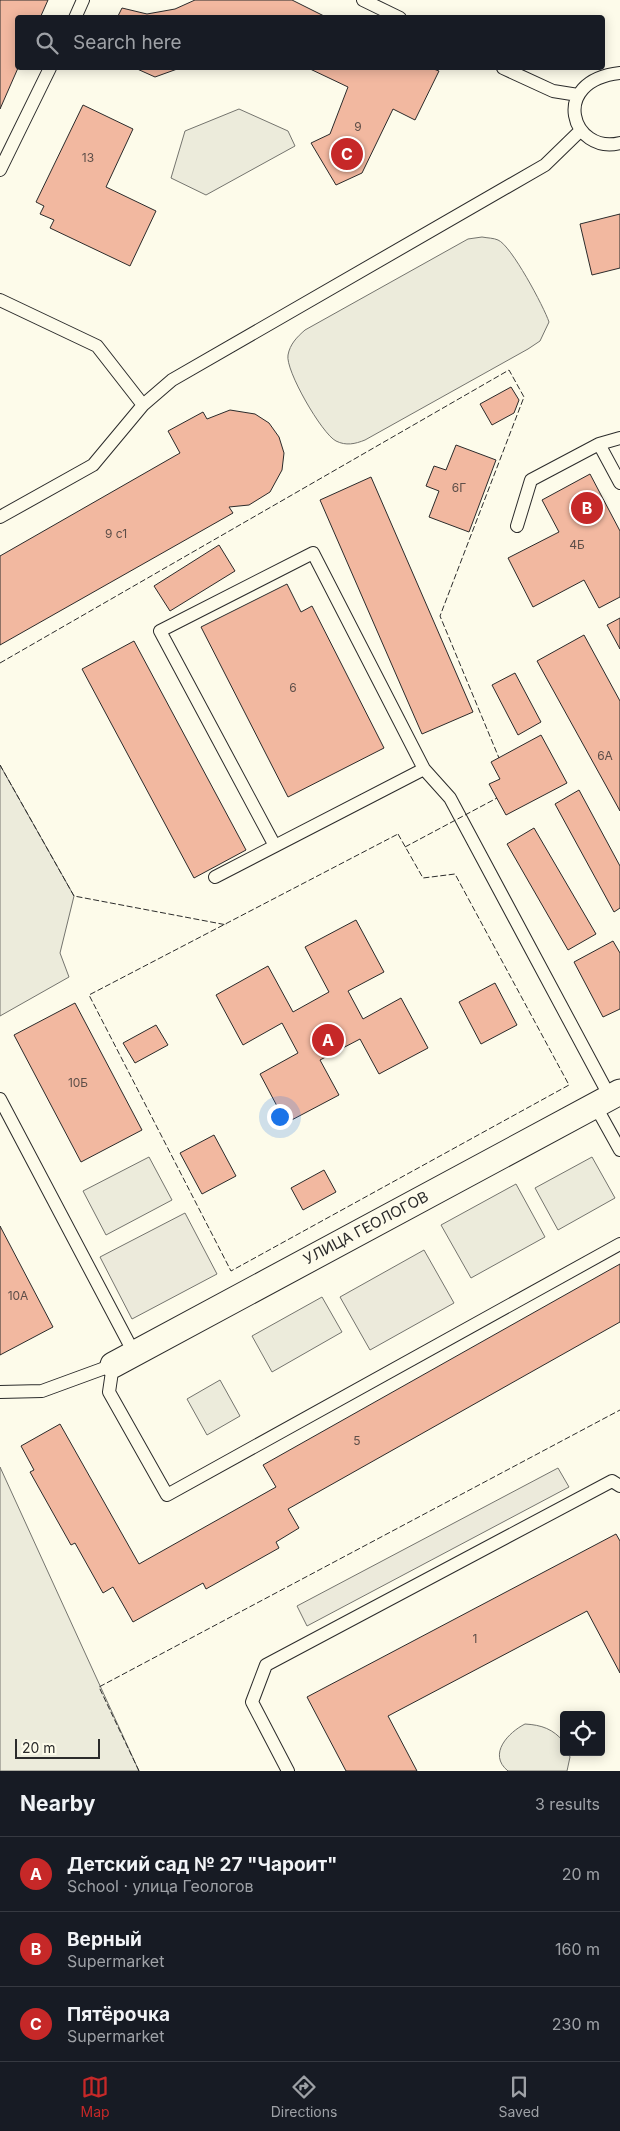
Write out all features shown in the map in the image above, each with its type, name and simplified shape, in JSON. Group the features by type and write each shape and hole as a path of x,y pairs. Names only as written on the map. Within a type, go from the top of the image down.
{"street":[{"name":"УЛИЦА ГЕОЛОГОВ","path":"123,1359 609,1098"}],"lane":[{"path":"76,15 83,0"},
{"path":"363,0 394,15"},
{"path":"0,170 49,70"},
{"path":"507,70 552,91 578,95"},
{"path":"620,73 595,78 585,85 578,95 575,106 576,119 581,130 590,138 601,144 620,143"},
{"path":"0,517 93,465 144,405 172,380 545,166 581,130"},
{"path":"0,300 97,346 144,405"},
{"path":"517,526 531,480 599,444 620,438"},
{"path":"599,444 620,483"},
{"path":"276,846 160,631 313,553 424,769 450,798 609,1098 620,1150"},
{"path":"215,877 424,769"},
{"path":"0,1099 123,1359 110,1392 167,1495 620,1244"},
{"path":"0,1392 42,1391 123,1359"},
{"path":"288,1771 252,1702 266,1665 612,1481 620,1486"}],"shaded area":[{"path":"239,109 288,131 295,146 206,195 171,178 185,131"},
{"path":"482,237 496,239 504,244 519,264 549,322 540,341 365,440 351,444 343,444 336,441 322,427 314,415 292,374 288,355 294,341 305,330 468,239"},
{"path":"0,765 74,896 60,953 69,977 0,1016"},
{"path":"149,1157 172,1200 106,1235 83,1191"},
{"path":"592,1157 615,1198 558,1230 535,1188"},
{"path":"516,1184 545,1237 471,1278 441,1225"},
{"path":"185,1213 217,1274 132,1319 100,1257"},
{"path":"424,1250 454,1303 370,1350 340,1297"},
{"path":"322,1297 342,1332 272,1372 252,1336"},
{"path":"220,1380 240,1416 207,1435 187,1399"},
{"path":"0,1467 139,1771 0,1771"},
{"path":"558,1468 569,1487 307,1626 297,1606"},
{"path":"525,1724 537,1725 547,1728 556,1734 560,1738 560,1756 570,1757 567,1771 508,1771 502,1764 500,1751 507,1738"}],"building":[{"path":"0,0 48,0 41,15 15,15 15,70 17,70 0,109"},
{"path":"195,0 292,0 322,15 118,15 122,8 147,14 175,9"},
{"path":"139,70 174,70 155,77"},
{"path":"312,70 439,71 415,120 393,109 362,173 336,185 311,143 330,134 348,87"},
{"path":"83,105 133,129 106,187 156,211 130,266 50,228 54,220 40,214 44,206 36,202"},
{"path":"620,214 620,268 592,275 580,224"},
{"path":"511,387 519,400 514,413 492,425 480,404"},
{"path":"230,410 255,414 269,423 279,437 284,453 282,470 270,492 249,505 229,507 233,513 0,645 0,556 180,453 168,431 203,412 207,419"},
{"path":"456,445 496,460 469,532 429,517 439,491 426,486 434,466 446,470"},
{"path":"590,474 620,531 620,597 599,608 584,580 533,607 508,558 559,532 542,500"},
{"path":"371,477 473,712 422,734 320,500"},
{"path":"219,545 235,571 170,611 154,586"},
{"path":"287,584 301,612 312,606 384,748 288,797 201,627"},
{"path":"620,618 620,649 607,625"},
{"path":"584,635 620,701 620,811 537,661"},
{"path":"134,641 246,850 194,878 82,669"},
{"path":"515,673 541,722 518,735 492,685"},
{"path":"541,735 567,783 506,815 489,784 500,779 491,762"},
{"path":"579,790 620,866 620,908 614,912 555,804"},
{"path":"534,828 596,934 568,950 507,844"},
{"path":"356,920 384,972 348,991 363,1019 401,998 428,1048 379,1074 360,1039 320,1060 339,1095 286,1123 260,1074 298,1053 282,1023 243,1045 216,995 268,966 293,1012 329,992 305,947"},
{"path":"613,941 620,953 620,1009 603,1017 574,962"},
{"path":"495,983 517,1025 481,1044 459,1002"},
{"path":"75,1003 142,1130 81,1162 14,1035"},
{"path":"156,1025 168,1045 135,1063 123,1043"},
{"path":"214,1135 236,1176 202,1194 180,1153"},
{"path":"324,1170 336,1192 303,1210 291,1188"},
{"path":"0,1226 53,1327 0,1355"},
{"path":"620,1264 620,1322 288,1509 299,1528 276,1542 279,1548 206,1589 203,1583 133,1622 113,1587 103,1593 75,1543 71,1545 30,1472 34,1470 21,1446 60,1424 139,1564 276,1487 263,1465"},
{"path":"616,1534 620,1541 620,1673 587,1611 388,1716 417,1771 346,1771 307,1697"}],"fence":[{"path":"0,663 509,370 524,397 440,616 499,758"},
{"path":"0,765 74,896 227,925"},
{"path":"405,847 497,798"},
{"path":"398,834 423,878 455,874 569,1085 231,1271 89,995 398,834"},
{"path":"139,1771 99,1687 620,1410"}],"place":[{"name":"Пятёрочка","path":"347,154"},
{"name":"Верный","path":"587,508"},
{"name":"Детский сад № 27 \"Чароит\"","path":"328,1040"}]}
